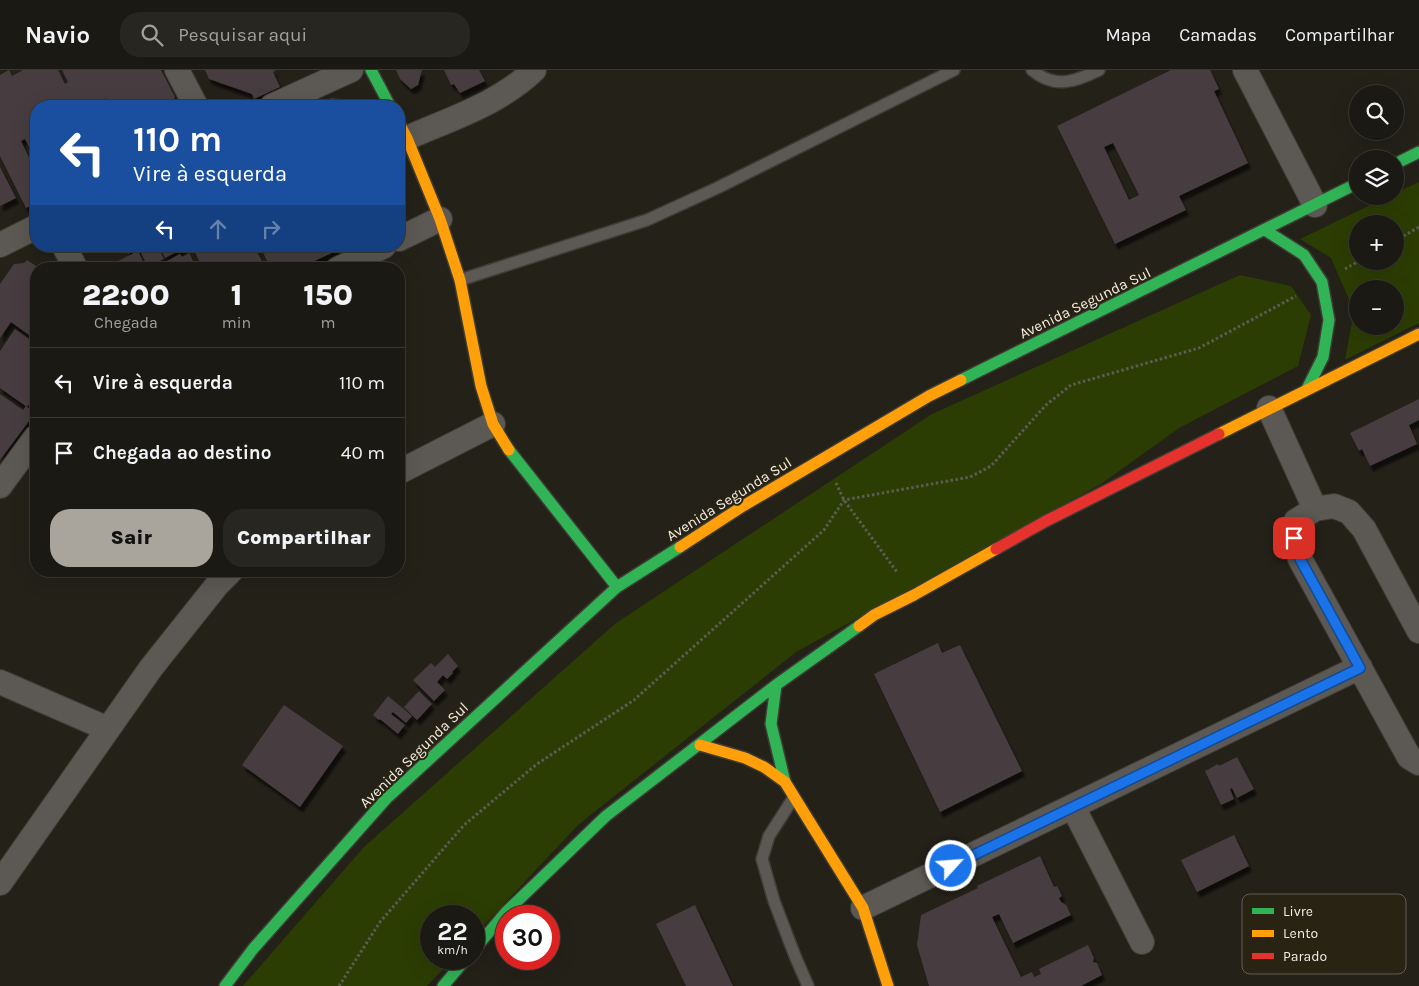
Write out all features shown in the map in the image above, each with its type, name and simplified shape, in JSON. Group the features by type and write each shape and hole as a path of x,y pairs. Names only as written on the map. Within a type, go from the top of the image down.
{"main road":[{"path":"371,70 387,100"},
{"path":"405,136 440,219 460,280 481,386 493,424 512,454 617,587"},
{"path":"1404,160 1419,152"},
{"name":"Avenida Segunda Sul","path":"225,986 253,949 386,799 617,587 743,506 929,396 1349,188"},
{"path":"1265,230 1304,255 1322,282 1329,320 1323,357 1307,389"},
{"path":"485,937 506,912 606,816 776,685 874,615 914,595 1046,521 1419,334"},
{"path":"776,685 771,724 785,782 863,908 888,986"},
{"path":"700,744 734,753 753,761 768,769 785,782"},
{"path":"443,986 457,970"}],"street":[{"path":"177,70 193,100"},
{"path":"285,100 351,70"},
{"path":"405,130 490,102 511,90 534,70"},
{"path":"1245,70 1314,205"},
{"path":"405,236 440,219"},
{"path":"0,245 30,230"},
{"path":"352,262 372,252"},
{"path":"1270,408 1315,509"},
{"path":"405,469 493,424"},
{"path":"0,486 30,445"},
{"path":"1419,631 1364,529 1349,512 1334,506 1315,509 1296,521 1294,538 1300,559 1409,757 1419,763"},
{"path":"0,883 151,668 225,577"},
{"path":"863,908 1360,668"},
{"path":"0,682 108,728"},
{"path":"1073,807 1142,942"}],"lane":[{"path":"460,280 647,220 717,188 954,70"},
{"path":"1032,70 1039,76 1068,82 1099,70"},
{"path":"794,797 768,836 762,859 774,901 794,956 808,986"}],"path":[{"path":"1404,236 1419,227"},
{"path":"338,986 380,922 464,825 537,764 634,700 824,530 844,500 970,477 991,466 1046,404 1071,385 1199,348 1349,267"},
{"path":"824,458 844,500 914,595"}],"green space":[{"path":"1419,182 1419,323 1404,330 1404,280 1349,280 1349,299 1331,258 1300,239 1349,215 1349,270 1404,270 1404,215 1350,215 1370,205 1404,205 1404,189"},
{"path":"1240,275 1291,286 1311,315 1298,366 1179,428 1101,484 796,652 578,825 503,905 495,905 495,914 485,924 485,905 420,905 420,970 442,970 427,986 243,986 364,847 616,623 932,414"},
{"path":"1350,335 1395,335 1345,360"}],"building":[{"path":"9,70 12,76 23,70 58,70 65,84 68,82 62,70 161,70 175,97 174,100 107,100 106,98 103,100 30,100 30,149 25,139 21,141 30,160 30,206 26,208 0,156 0,75"},
{"path":"205,70 276,70 273,72 280,87 254,99 252,94 209,79"},
{"path":"396,70 422,70 418,85 411,89 400,79"},
{"path":"444,70 479,70 485,81 460,93 454,84 451,85"},
{"path":"1171,70 1210,70 1219,89 1214,91 1248,163 1179,196 1186,210 1115,244 1057,126","holes":["1113,143 1139,195 1129,200 1104,147"]},
{"path":"331,98 349,100 327,100"},
{"path":"0,167 16,198 0,206"},
{"path":"138,252 143,262 116,262"},
{"path":"140,252 160,252 164,259 158,262 146,262"},
{"path":"162,252 176,252 165,258"},
{"path":"195,252 257,252 262,262 200,262"},
{"path":"263,252 334,252 312,262 268,262"},
{"path":"189,253 194,262 165,262 180,254 182,257"},
{"path":"27,260 30,262 30,336 11,322 0,338 0,284 14,264 24,263"},
{"path":"15,329 30,340 30,403 27,407 0,388 0,351"},
{"path":"0,394 23,410 26,406 30,409 30,420 0,460"},
{"path":"1419,399 1419,420 1409,425 1417,444 1370,466 1362,449 1359,451 1350,433"},
{"path":"938,643 942,653 960,645 1022,771 940,812 874,674"},
{"path":"448,654 458,666 447,679 443,675 437,682 445,690 434,701 413,680 431,663 435,667"},
{"path":"419,691 432,704 417,720 404,707"},
{"path":"388,696 412,716 406,723 393,712 391,714 405,725 398,734 373,715"},
{"path":"284,705 343,746 300,807 242,765"},
{"path":"1237,757 1254,789 1237,798 1232,788 1230,789 1234,799 1221,805 1205,771"},
{"path":"1234,835 1249,866 1197,892 1181,860"},
{"path":"1040,856 1054,887 1057,886 1062,896 1059,898 1061,902 1066,905 1071,915 1013,943 999,914 992,917 1021,977 1032,972 1034,977 1041,974 1039,969 1088,945 1094,958 1093,962 1097,963 1102,975 1081,986 929,986 917,945 921,915"},
{"path":"695,905 733,986 686,986 656,924"}],"traffic: fast":[{"path":"371,70 387,100"},
{"path":"1404,160 1419,152"},
{"path":"961,380 1349,187"},
{"path":"1265,230 1304,255 1322,282 1329,320 1323,357 1307,389"},
{"path":"509,450 617,587"},
{"path":"225,986 253,949 386,799 617,587 680,547"},
{"path":"485,937 506,912 606,816 776,685 859,626"},
{"path":"776,685 771,724 785,782"},
{"path":"443,986 457,970"}],"traffic: slow":[{"path":"405,134 440,219 460,280 481,386 493,424 509,450"},
{"path":"1219,434 1419,334"},
{"path":"680,547 743,506 929,396 961,380"},
{"path":"859,626 874,615 996,549"},
{"path":"700,745 745,758 764,767 785,782 863,908 888,986"}],"traffic: jam":[{"path":"996,549 1046,521 1219,434"}],"route":[{"path":"951,866 1360,668 1300,559 1294,538"}]}
